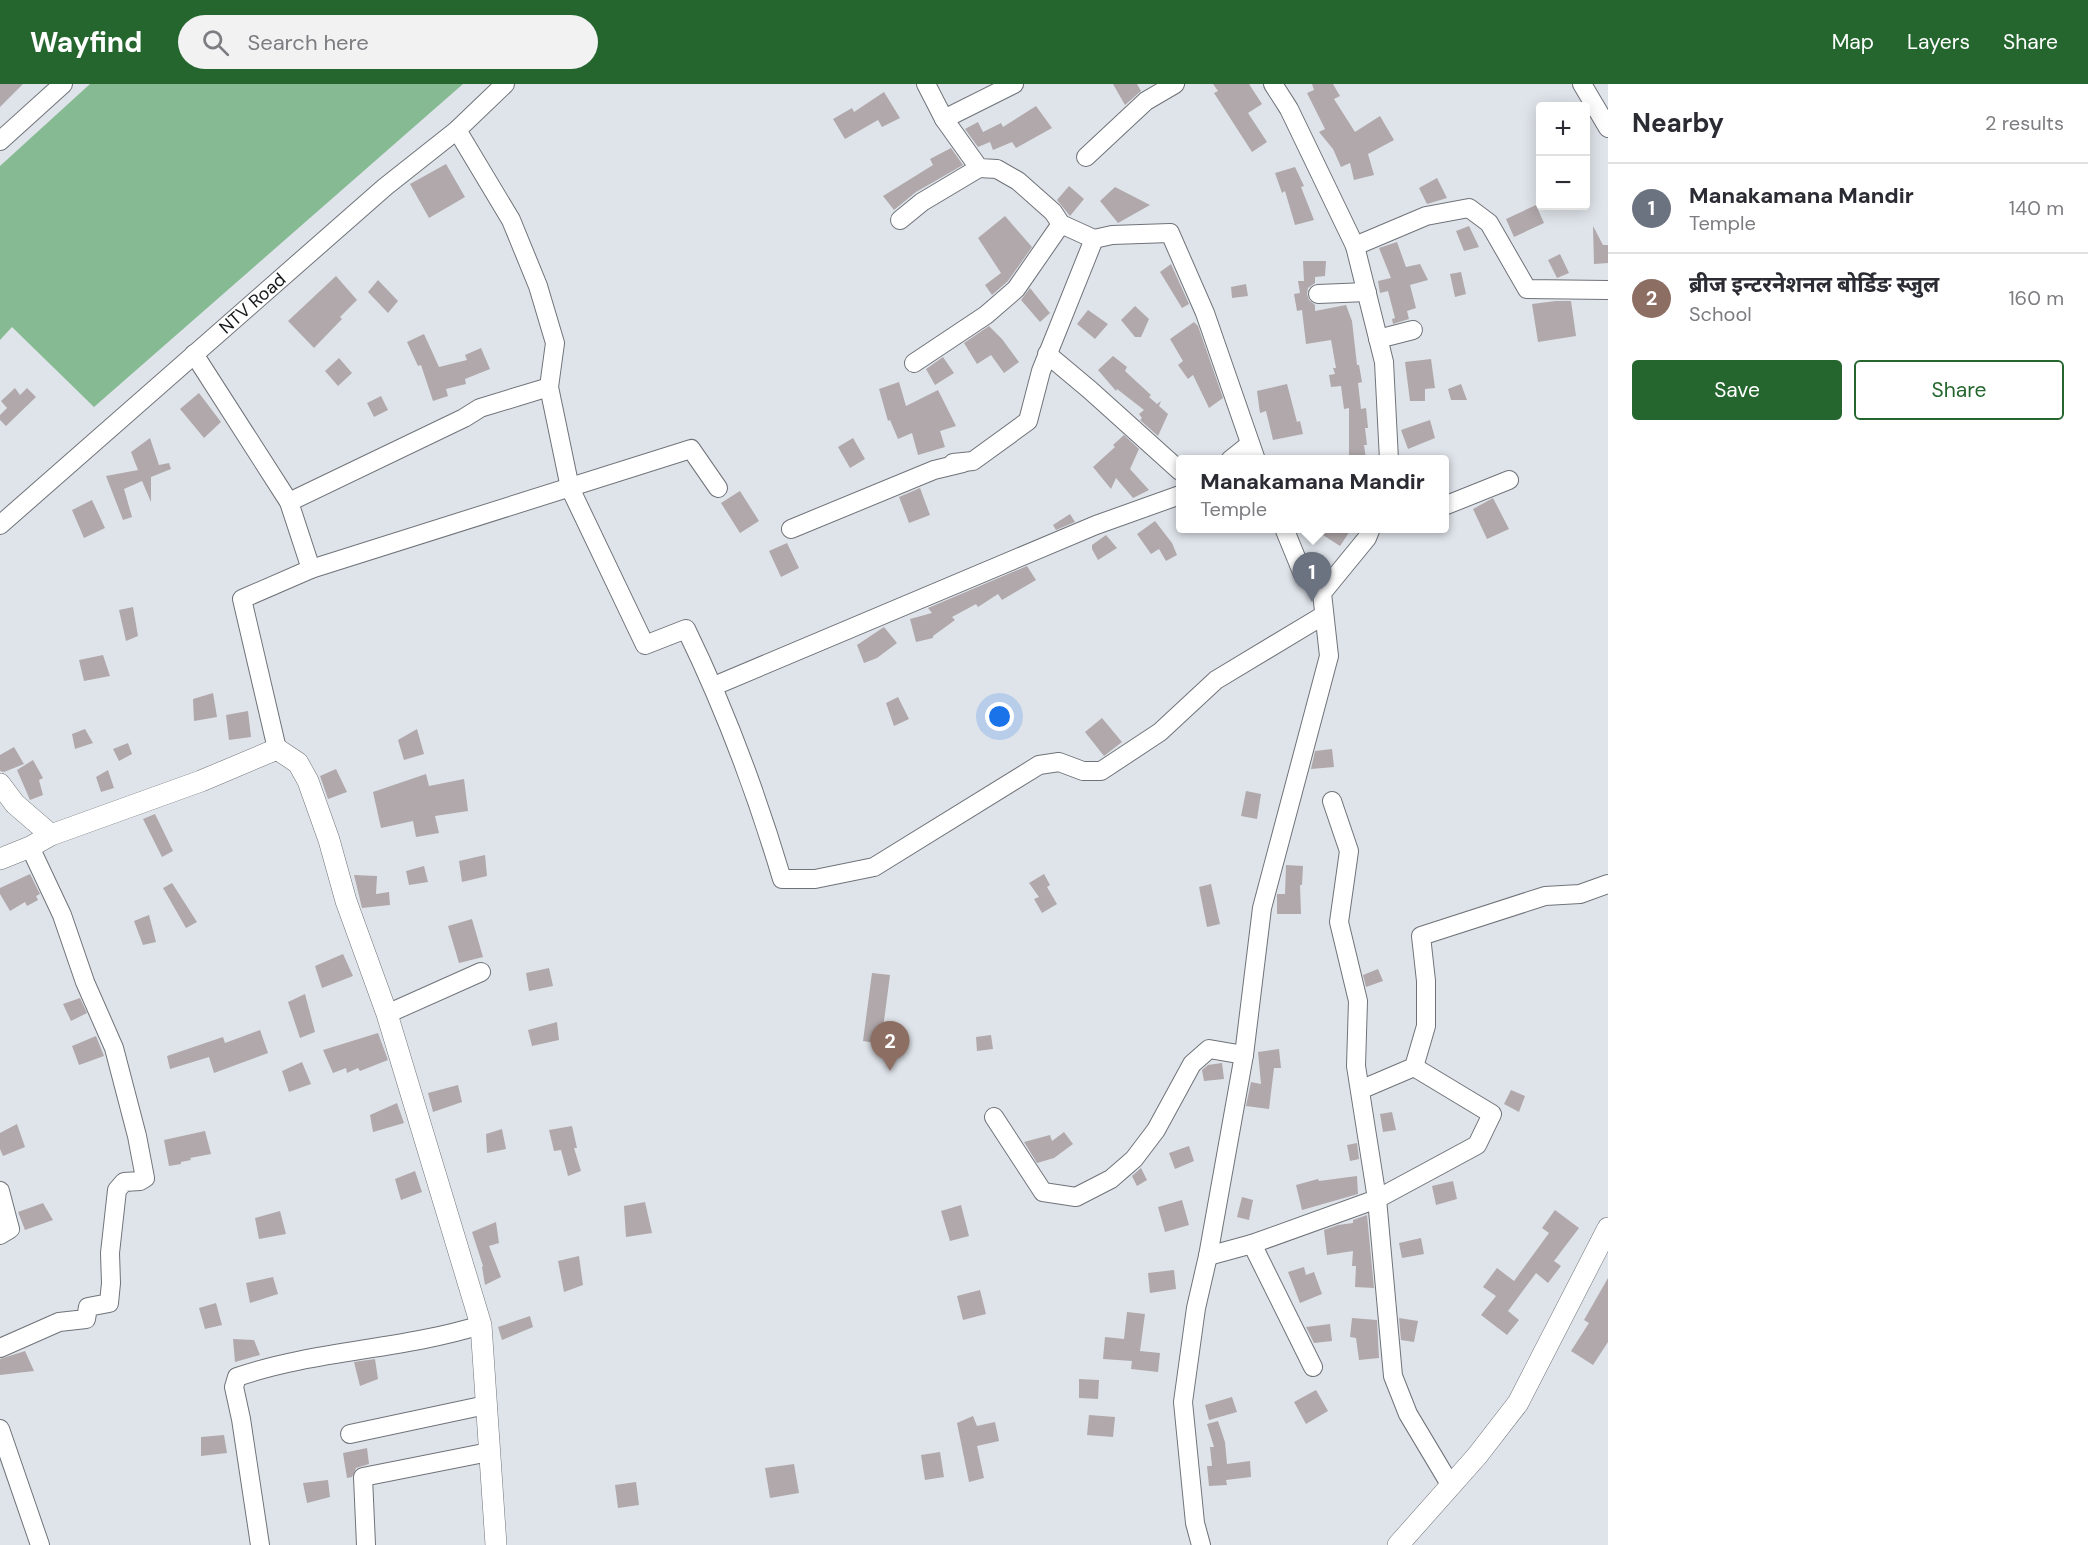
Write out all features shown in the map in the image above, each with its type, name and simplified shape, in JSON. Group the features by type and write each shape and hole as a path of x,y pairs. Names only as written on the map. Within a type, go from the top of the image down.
{"street":[{"path":"0,141 63,84"},
{"name":"NTV Road","path":"0,525 385,187 457,130 505,84"},
{"path":"926,84 944,119 979,168"},
{"path":"1086,157 1146,101 1175,84"},
{"path":"1273,84 1289,109 1355,246 1384,363 1389,455"},
{"path":"1582,84 1608,128"},
{"path":"944,119 1008,85"},
{"path":"457,130 511,220 538,286 555,343 549,387 570,488 645,645 686,629 714,686 759,803 782,879 815,879 874,867 1039,765 1059,762 1083,771 1101,771 1160,732 1216,680 1324,615"},
{"path":"900,220 922,202 979,168 997,169 1018,181 1053,212 1061,224 1094,238 1112,235 1170,233 1205,313 1253,452"},
{"path":"1355,246 1426,216 1469,208 1489,223 1527,289 1608,290"},
{"path":"914,363 986,315 1016,289 1061,224"},
{"path":"792,529 934,470 973,461 1028,422 1047,354 1094,238"},
{"path":"1318,294 1367,292"},
{"path":"1378,339 1413,330"},
{"path":"194,354 289,502 311,569"},
{"path":"1047,354 1176,467"},
{"path":"289,502 464,418 480,408 549,387"},
{"path":"496,1545 481,1325 387,1014 346,901 329,840 308,781 298,763 277,749 242,599 311,569 691,449 718,488"},
{"path":"952,464 973,461"},
{"path":"1449,504 1509,480"},
{"path":"714,686 1096,525 1176,496"},
{"path":"1201,1545 1195,1523 1183,1402 1196,1308 1208,1256 1244,1054 1262,908 1329,656 1322,592 1302,573 1286,533"},
{"path":"1322,592 1370,533"},
{"path":"0,859 30,847 51,835 201,781 277,749"},
{"path":"0,784 15,804 51,835"},
{"path":"1332,801 1349,851 1339,922 1358,1001 1356,1065 1377,1199 1393,1376 1408,1414 1451,1486"},
{"path":"0,1348 58,1322 86,1319 88,1307 109,1303 110,1253 117,1190 124,1182 140,1181 145,1178 114,1048 85,982 63,915 30,847"},
{"path":"1414,1067 1426,1026 1426,981 1421,936 1545,896 1580,894 1608,884"},
{"path":"387,1014 481,972"},
{"path":"994,1117 1043,1192 1076,1197 1111,1179 1134,1159 1156,1130 1192,1064 1209,1049 1244,1054"},
{"path":"1208,1256 1252,1244 1377,1199 1477,1145 1492,1114 1414,1067"},
{"path":"1360,1090 1414,1067"},
{"path":"0,1191 10,1229 0,1235"},
{"path":"1398,1545 1477,1456 1518,1402 1608,1228"},
{"path":"1252,1244 1313,1367"},
{"path":"260,1545 234,1387 237,1377 257,1370 320,1357 446,1336 481,1325"},
{"path":"350,1434 486,1405"},
{"path":"0,1429 40,1545"},
{"path":"366,1545 363,1477 489,1452"}],"green space":[{"path":"90,84 463,84 94,407 12,327 0,340 0,166"}],"building":[{"path":"0,84 23,84 0,107"},
{"path":"1113,84 1137,84 1141,91 1125,105"},
{"path":"1213,84 1249,84 1262,104 1248,113 1267,142 1252,152 1214,93 1218,91"},
{"path":"1312,84 1333,84 1340,96 1334,99 1355,132 1380,116 1394,140 1368,154 1374,175 1354,180 1350,163 1341,167 1333,149 1319,132 1325,129 1307,93 1314,90"},
{"path":"884,92 900,118 882,127 878,120 845,139 833,119 852,108 854,112"},
{"path":"1036,106 1052,128 1016,148 1012,142 993,150 990,142 978,147 965,129 978,122 983,132 1001,123 1003,127"},
{"path":"951,148 963,165 916,192 894,210 883,196 933,165 930,159"},
{"path":"446,164 465,197 429,218 410,184"},
{"path":"1295,167 1304,186 1301,187 1314,220 1295,225 1285,191 1282,193 1275,173"},
{"path":"1437,178 1447,198 1427,204 1419,188"},
{"path":"1069,186 1084,199 1070,216 1057,200"},
{"path":"1115,187 1150,205 1118,223 1100,201"},
{"path":"1536,205 1536,210 1538,210 1544,223 1514,237 1506,219"},
{"path":"1005,216 1032,247 1008,281 992,295 985,285 1001,273 978,238"},
{"path":"1469,226 1479,247 1464,251 1456,231"},
{"path":"1593,226 1603,245 1608,245 1608,263 1594,264"},
{"path":"1397,242 1406,267 1420,264 1428,280 1410,285 1416,308 1407,311 1409,319 1393,324 1392,319 1395,318 1388,291 1380,293 1378,281 1391,278 1379,248"},
{"path":"1560,254 1569,273 1557,278 1548,260"},
{"path":"1303,261 1326,261 1325,276 1315,277 1315,283 1308,288 1309,300 1315,305 1315,311 1346,305 1352,321 1357,365 1359,365 1362,382 1358,383 1361,409 1366,408 1368,428 1365,428 1365,455 1349,455 1349,408 1344,409 1341,386 1331,387 1329,375 1335,374 1333,368 1336,368 1331,340 1306,344 1302,310 1297,311 1294,294 1300,293 1298,281 1304,281"},
{"path":"1171,264 1189,304 1182,308 1160,272"},
{"path":"1461,272 1466,294 1455,297 1450,274"},
{"path":"336,276 357,300 314,348 288,321"},
{"path":"378,280 398,301 388,313 368,292"},
{"path":"1246,284 1248,296 1232,298 1231,287"},
{"path":"1030,288 1050,313 1040,322 1021,300"},
{"path":"1571,301 1576,336 1538,342 1532,304"},
{"path":"1135,306 1149,319 1141,337 1135,337 1121,320"},
{"path":"1088,310 1108,324 1095,339 1077,324"},
{"path":"1194,322 1198,326 1223,398 1209,408 1193,375 1188,379 1178,365 1183,361 1170,339"},
{"path":"989,326 1019,362 1004,373 991,355 977,364 964,343"},
{"path":"424,334 439,367 467,360 465,355 481,348 490,369 465,379 466,384 446,389 448,396 433,401 421,365 418,366 407,342"},
{"path":"1113,356 1127,367 1125,371 1151,395 1149,397 1157,404 1161,401 1159,406 1168,414 1158,436 1140,420 1142,418 1139,414 1144,410 1117,389 1116,391 1098,370"},
{"path":"943,357 954,373 935,385 926,369"},
{"path":"339,358 352,373 338,386 325,371"},
{"path":"1431,359 1435,388 1425,389 1425,401 1410,401 1405,362"},
{"path":"899,382 906,406 938,390 956,426 940,431 945,447 918,455 912,433 898,439 890,420 888,421 879,389"},
{"path":"1287,384 1297,422 1300,421 1303,434 1273,440 1266,411 1260,413 1257,391"},
{"path":"1461,384 1467,400 1451,400 1448,389"},
{"path":"15,388 20,395 27,388 36,397 6,426 0,420 0,415 7,408 1,401"},
{"path":"199,393 221,422 204,438 180,409"},
{"path":"381,396 388,410 374,417 367,403"},
{"path":"1430,420 1435,438 1408,449 1401,430"},
{"path":"1124,435 1139,449 1130,469 1149,490 1133,498 1116,478 1111,489 1093,467 1115,447 1113,445"},
{"path":"150,438 159,465 169,463 171,469 151,477 151,502 142,481 124,489 132,517 123,520 106,476 138,470 131,452"},
{"path":"853,438 865,459 850,468 838,447"},
{"path":"920,488 930,515 909,523 899,497"},
{"path":"740,491 759,521 740,533 721,503"},
{"path":"1493,498 1509,529 1487,539 1473,509"},
{"path":"92,500 105,528 84,538 72,510"},
{"path":"1070,514 1075,522 1056,530 1053,525"},
{"path":"1155,521 1172,543 1177,555 1166,561 1159,549 1151,554 1137,534"},
{"path":"1320,533 1349,533 1340,546"},
{"path":"1106,535 1117,548 1098,560 1092,545"},
{"path":"787,543 799,568 781,577 769,551"},
{"path":"1027,566 1036,580 1002,600 998,594 978,607 976,604 952,617 955,620 933,638 916,642 910,619 932,613 928,608"},
{"path":"133,607 138,636 126,641 119,610"},
{"path":"884,627 897,643 877,658 864,663 857,645"},
{"path":"103,655 110,676 84,681 79,660"},
{"path":"213,693 217,717 194,721 193,699"},
{"path":"898,697 909,719 894,726 886,703"},
{"path":"248,711 251,737 229,740 226,715"},
{"path":"1102,718 1122,742 1104,756 1085,732"},
{"path":"85,729 93,743 75,749 72,734"},
{"path":"417,729 424,754 404,760 398,740"},
{"path":"128,743 132,754 119,761 113,749"},
{"path":"14,747 24,764 4,772 0,771 0,755"},
{"path":"1332,749 1334,767 1311,769 1315,751"},
{"path":"33,760 43,778 39,780 43,795 30,800 17,770"},
{"path":"336,769 347,792 328,799 320,776"},
{"path":"108,770 114,788 101,792 96,777"},
{"path":"426,774 429,786 464,779 468,811 435,816 439,833 416,837 413,821 381,828 373,792"},
{"path":"1246,791 1261,794 1257,819 1241,816"},
{"path":"155,814 173,851 162,857 143,819"},
{"path":"485,855 487,876 462,882 459,861"},
{"path":"1286,865 1303,866 1302,885 1300,885 1301,914 1277,914 1277,894 1285,894"},
{"path":"424,866 428,882 409,885 406,871"},
{"path":"30,874 40,894 36,896 38,900 27,906 25,902 10,911 0,894 0,888"},
{"path":"1044,874 1050,885 1047,887 1057,904 1042,913 1034,899 1039,897 1029,883"},
{"path":"354,875 377,876 376,894 389,892 390,905 362,908"},
{"path":"172,883 197,922 186,928 163,888"},
{"path":"1211,884 1220,924 1207,927 1199,887"},
{"path":"149,915 156,942 143,945 134,921"},
{"path":"472,919 483,957 459,963 448,926"},
{"path":"343,954 353,976 322,988 315,966"},
{"path":"549,968 553,986 529,991 526,973"},
{"path":"1378,969 1383,981 1366,987 1363,975"},
{"path":"872,973 890,975 881,1044 863,1041"},
{"path":"305,994 315,1032 300,1038 288,1002"},
{"path":"80,998 87,1013 71,1021 63,1004"},
{"path":"557,1022 559,1040 532,1046 528,1030"},
{"path":"260,1030 268,1053 214,1073 209,1057 170,1069 167,1056 223,1037 225,1043"},
{"path":"378,1033 388,1060 360,1071 358,1068 347,1073 346,1068 333,1073 323,1050"},
{"path":"991,1035 993,1049 977,1051 976,1037"},
{"path":"96,1036 104,1056 79,1065 72,1046"},
{"path":"1279,1049 1281,1068 1274,1068 1269,1109 1246,1106 1251,1082 1261,1084 1258,1052"},
{"path":"302,1062 311,1084 289,1092 282,1071"},
{"path":"1222,1063 1224,1079 1204,1081 1202,1070 1208,1065"},
{"path":"458,1085 462,1102 433,1112 428,1093"},
{"path":"1511,1090 1525,1096 1519,1112 1504,1104"},
{"path":"397,1103 404,1123 373,1132 370,1115"},
{"path":"1392,1112 1396,1130 1383,1132 1380,1114"},
{"path":"17,1124 25,1147 3,1156 0,1149 0,1133"},
{"path":"572,1126 577,1148 574,1148 581,1171 568,1176 561,1150 554,1151 549,1130"},
{"path":"502,1129 506,1149 487,1153 486,1134"},
{"path":"205,1131 211,1154 190,1158 191,1160 181,1162 181,1164 169,1166 164,1140"},
{"path":"1064,1132 1073,1144 1054,1158 1037,1163 1024,1142 1050,1135 1052,1141"},
{"path":"1357,1143 1359,1159 1350,1161 1347,1145"},
{"path":"1189,1146 1194,1161 1175,1169 1169,1153"},
{"path":"1141,1168 1147,1180 1137,1186 1132,1176"},
{"path":"415,1171 422,1192 401,1200 395,1179"},
{"path":"1357,1176 1358,1194 1302,1210 1296,1185 1318,1179 1319,1181"},
{"path":"1453,1181 1457,1199 1436,1205 1432,1186"},
{"path":"1242,1197 1253,1200 1249,1220 1237,1217"},
{"path":"1182,1200 1189,1225 1165,1232 1158,1207"},
{"path":"645,1202 652,1233 626,1237 624,1206"},
{"path":"43,1203 53,1220 25,1230 18,1212"},
{"path":"961,1205 969,1236 950,1241 941,1211"},
{"path":"1555,1210 1579,1228 1554,1261 1561,1266 1548,1283 1536,1273 1508,1311 1519,1320 1507,1335 1481,1315 1496,1296 1483,1287 1497,1268 1514,1281 1549,1233 1542,1228"},
{"path":"280,1211 286,1234 259,1239 255,1218"},
{"path":"1367,1215 1374,1288 1355,1287 1356,1266 1352,1266 1353,1251 1327,1255 1324,1230 1353,1223 1353,1220"},
{"path":"496,1222 499,1243 489,1246 501,1277 485,1285 483,1266 472,1232"},
{"path":"1421,1238 1424,1254 1402,1258 1399,1243"},
{"path":"579,1256 583,1285 564,1292 558,1261"},
{"path":"1304,1267 1306,1275 1314,1272 1322,1294 1300,1303 1288,1272"},
{"path":"1174,1270 1176,1289 1150,1293 1148,1273"},
{"path":"273,1277 278,1294 250,1303 246,1283"},
{"path":"1608,1278 1608,1342 1593,1365 1571,1351 1589,1323 1584,1320"},
{"path":"980,1290 986,1314 963,1320 957,1296"},
{"path":"216,1303 222,1325 205,1329 199,1308"},
{"path":"1127,1312 1145,1314 1140,1351 1160,1353 1158,1372 1131,1369 1132,1361 1103,1359 1105,1337 1124,1339"},
{"path":"530,1316 533,1327 502,1340 498,1327"},
{"path":"1352,1318 1377,1320 1379,1358 1359,1360 1356,1338 1350,1337"},
{"path":"1399,1318 1418,1321 1414,1342 1401,1340"},
{"path":"1330,1324 1332,1341 1314,1343 1306,1327"},
{"path":"233,1339 254,1340 260,1355 235,1362"},
{"path":"25,1351 34,1371 0,1375 0,1359"},
{"path":"375,1359 378,1379 360,1386 354,1362"},
{"path":"1079,1379 1099,1380 1098,1399 1079,1398"},
{"path":"1316,1390 1328,1411 1306,1424 1294,1402"},
{"path":"1232,1397 1237,1412 1209,1420 1205,1405"},
{"path":"1089,1415 1115,1417 1113,1437 1087,1435"},
{"path":"973,1416 977,1426 995,1422 999,1441 977,1446 984,1478 969,1482 957,1423"},
{"path":"1218,1421 1225,1442 1227,1464 1250,1461 1251,1477 1226,1480 1227,1485 1209,1486 1207,1466 1212,1466 1210,1447 1214,1447 1207,1424"},
{"path":"224,1435 227,1453 201,1456 201,1437"},
{"path":"367,1448 369,1464 356,1468 352,1477 347,1478 343,1453"},
{"path":"940,1452 944,1477 925,1480 921,1455"},
{"path":"794,1464 799,1493 770,1498 765,1468"},
{"path":"328,1480 330,1497 307,1503 303,1483"},
{"path":"636,1482 639,1505 618,1508 615,1485"}],"place":[{"name":"Manakamana Mandir","path":"1312,602"},
{"name":"ब्रीज इन्टरनेशनल बोर्डिङ स्जुल","path":"890,1071"}]}
